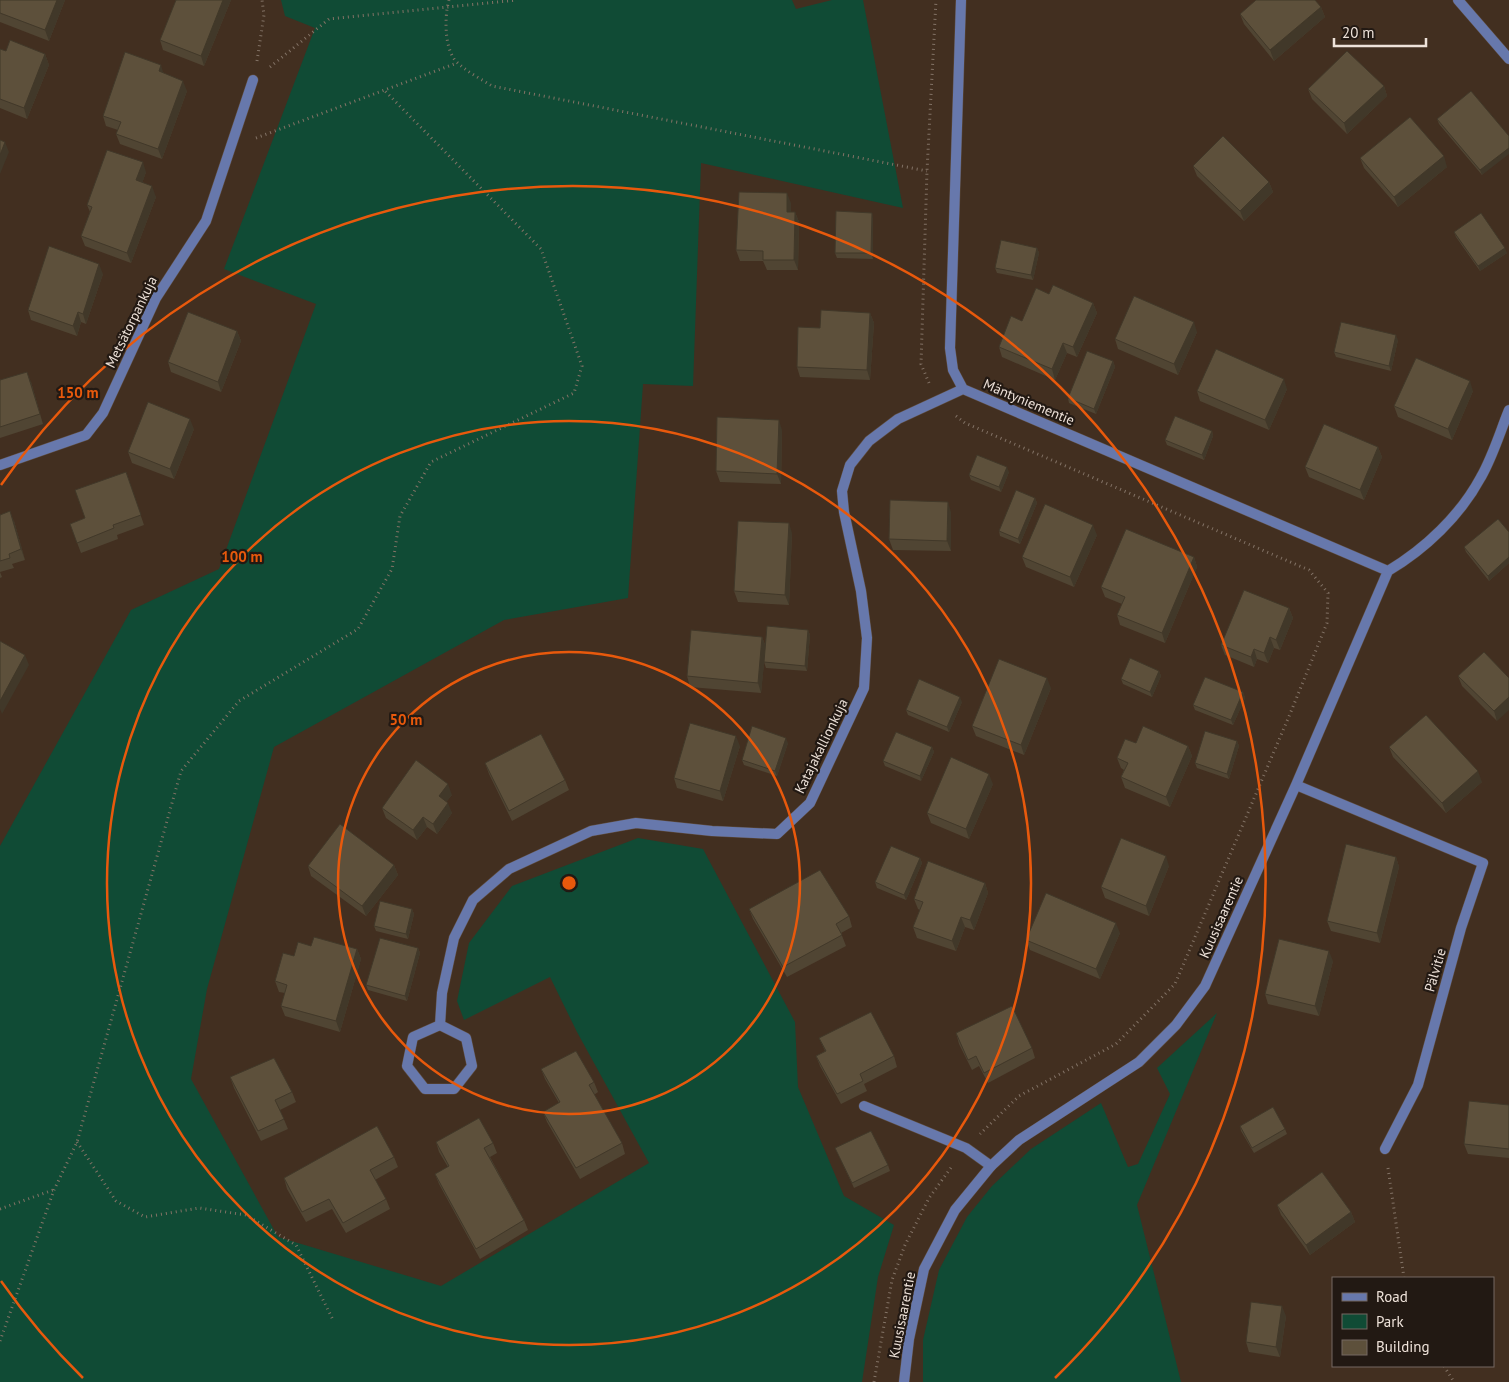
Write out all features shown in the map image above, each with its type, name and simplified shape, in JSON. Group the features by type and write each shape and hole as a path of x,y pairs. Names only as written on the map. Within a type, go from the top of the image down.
{"street":[{"name":"Mäntyniementie","path":"962,0 950,348 953,370 964,389 1388,571"},
{"path":"1458,0 1509,59"},
{"name":"Metsätorpankuja","path":"0,465 86,436 103,413 156,298 206,221 254,80"},
{"name":"Katajakallionkuja","path":"440,1025 442,993 454,938 473,900 509,869 591,831 636,823 712,831 777,834 810,803 864,688 867,638 861,591 842,491 850,465 869,442 898,419 936,400 964,389"},
{"path":"1388,571 1410,558 1457,514 1481,477 1509,410"},
{"name":"Kuusisaarentie","path":"904,1382 908,1339 924,1269 955,1210 991,1166 1019,1140 1139,1062 1176,1025 1205,986 1296,785 1388,571"},
{"name":"Pälvitie","path":"1296,785 1483,863 1461,928 1418,1085 1385,1149"},
{"path":"440,1025 466,1038 472,1066 454,1089 425,1089 407,1066 414,1037 440,1025"},
{"path":"864,1106 966,1148 991,1166"}],"path":[{"path":"254,80 264,15 262,0"},
{"path":"449,0 446,8 446,39 457,63 492,86 927,171"},
{"path":"254,80 329,20 517,0"},
{"path":"874,1382 892,1280 905,1245 928,1198 966,1148 1019,1096 1116,1044 1175,984 1327,623 1328,593 1309,570 965,423 936,400 920,364 936,0"},
{"path":"231,148 457,63"},
{"path":"0,1341 54,1190 77,1142 181,771 238,701 358,629 392,570 400,516 431,462 574,393 582,366 541,249 384,90"},
{"path":"77,1142 116,1200 145,1218 199,1208 246,1215 296,1245 333,1320"},
{"path":"1385,1149 1404,1277"},
{"path":"0,1209 54,1190"},
{"path":"1445,1367 1454,1382"}],"green space":[{"path":"281,0 792,0 796,9 832,0 863,0 903,208 701,163 693,386 643,384 628,598 504,620 274,747 207,989 191,1079 278,1237 441,1286 649,1163 577,1032 550,977 464,1020 457,1001 469,943 512,886 638,838 703,849 795,1022 798,1087 844,1196 894,1225 878,1277 862,1382 0,1382 0,846 131,610 219,569 316,304 224,269 315,28 285,16"},
{"path":"1217,1013 1137,1205 1181,1382 923,1382 923,1340 939,1270 967,1217 992,1186 1031,1149 1101,1103 1128,1167 1138,1164 1170,1094 1157,1068"}],"building":[{"path":"0,0 57,0 45,30 0,13"},
{"path":"176,0 223,0 201,56 160,40"},
{"path":"1256,0 1315,0 1321,7 1270,50 1240,14"},
{"path":"10,40 45,54 24,108 0,99 0,49 6,51"},
{"path":"1347,51 1384,86 1344,123 1308,89"},
{"path":"125,52 161,65 159,71 183,81 158,149 116,134 121,122 103,116"},
{"path":"1471,91 1509,136 1509,148 1480,170 1437,119"},
{"path":"1410,117 1444,156 1394,197 1360,158"},
{"path":"1223,136 1269,182 1240,211 1193,166"},
{"path":"0,140 5,142 0,155"},
{"path":"107,150 143,162 136,180 152,186 127,253 81,236 92,207 87,205"},
{"path":"739,192 787,193 787,212 795,212 794,260 763,260 763,251 736,250"},
{"path":"836,211 872,213 871,253 835,253"},
{"path":"1481,213 1505,248 1478,266 1454,232"},
{"path":"1001,240 1037,248 1031,275 995,268"},
{"path":"49,246 99,264 83,314 78,312 73,326 28,310"},
{"path":"1053,285 1093,303 1073,347 1063,343 1052,369 999,347 1011,316 1022,321 1036,288 1049,294"},
{"path":"1134,296 1194,322 1174,364 1115,339"},
{"path":"821,310 870,313 867,370 797,367 798,327 820,328"},
{"path":"188,312 237,331 218,382 168,362"},
{"path":"1341,322 1396,335 1389,366 1334,352"},
{"path":"1216,349 1284,379 1265,420 1197,391"},
{"path":"1087,351 1113,361 1094,409 1068,398"},
{"path":"1416,358 1470,381 1448,429 1394,406"},
{"path":"27,372 40,414 0,427 0,380"},
{"path":"148,402 190,419 170,469 128,452"},
{"path":"1175,416 1212,431 1202,455 1165,440"},
{"path":"717,417 779,420 777,474 716,471"},
{"path":"1324,424 1378,447 1360,490 1305,467"},
{"path":"977,455 1007,467 999,487 969,475"},
{"path":"126,472 141,515 113,525 114,528 77,543 70,524 85,518 75,490"},
{"path":"1016,490 1035,498 1018,539 999,531"},
{"path":"890,500 948,502 947,541 889,539"},
{"path":"1045,504 1093,525 1070,577 1022,557"},
{"path":"10,511 21,549 9,554 10,558 0,561 0,515"},
{"path":"1498,519 1509,532 1509,557 1488,576 1464,547"},
{"path":"738,521 789,523 785,595 734,591"},
{"path":"1126,529 1194,557 1162,633 1117,615 1125,597 1101,587"},
{"path":"1244,590 1289,608 1276,640 1270,637 1264,653 1254,649 1251,657 1221,645"},
{"path":"767,626 808,630 805,666 764,662"},
{"path":"691,630 762,637 758,683 687,676"},
{"path":"0,641 25,655 0,701"},
{"path":"1484,652 1509,678 1509,697 1494,711 1458,676"},
{"path":"1130,658 1159,671 1150,692 1121,679"},
{"path":"999,659 1047,678 1021,745 972,726"},
{"path":"1205,677 1243,692 1231,720 1193,705"},
{"path":"919,679 960,697 947,727 906,710"},
{"path":"1426,715 1478,771 1442,803 1389,747"},
{"path":"690,723 736,736 720,791 674,778"},
{"path":"752,726 786,738 775,771 742,760"},
{"path":"1143,726 1188,746 1166,797 1121,777 1128,763 1117,758 1125,739 1136,743"},
{"path":"1205,731 1237,741 1227,774 1195,763"},
{"path":"896,732 932,747 920,776 883,761"},
{"path":"541,734 565,780 509,811 485,763"},
{"path":"951,757 989,774 966,829 927,813"},
{"path":"416,760 448,784 439,796 448,803 433,824 423,817 413,830 382,808"},
{"path":"340,824 394,865 362,906 308,866"},
{"path":"1121,838 1166,856 1146,906 1101,887"},
{"path":"1346,844 1396,857 1377,933 1327,921"},
{"path":"891,846 920,858 904,895 875,882"},
{"path":"928,861 985,883 970,920 961,917 952,941 913,927 923,902 914,899"},
{"path":"820,870 849,916 836,924 842,935 783,967 749,909"},
{"path":"1046,893 1116,923 1096,969 1026,940"},
{"path":"380,901 412,909 406,934 374,926"},
{"path":"314,937 357,949 336,1021 281,1006 287,985 275,981 283,953 294,956 298,942 311,946"},
{"path":"380,938 418,948 405,996 366,985"},
{"path":"1279,939 1329,951 1315,1006 1265,994"},
{"path":"1012,1006 1032,1048 984,1073 976,1056 968,1060 956,1033"},
{"path":"871,1012 894,1056 860,1074 863,1081 837,1094 816,1056 826,1051 819,1038"},
{"path":"576,1051 594,1082 589,1085 622,1143 576,1168 543,1112 560,1102 541,1069"},
{"path":"274,1058 292,1092 275,1100 284,1119 258,1131 230,1077"},
{"path":"1469,1101 1509,1105 1509,1149 1464,1144"},
{"path":"1273,1107 1285,1129 1252,1148 1240,1126"},
{"path":"479,1118 493,1143 484,1148 524,1220 476,1249 435,1174 449,1166 436,1142"},
{"path":"377,1126 394,1157 370,1170 386,1199 343,1223 329,1199 302,1212 284,1178"},
{"path":"871,1131 888,1165 852,1183 835,1148"},
{"path":"1322,1172 1351,1212 1306,1245 1277,1205"},
{"path":"1251,1302 1282,1306 1276,1347 1246,1342"}]}
